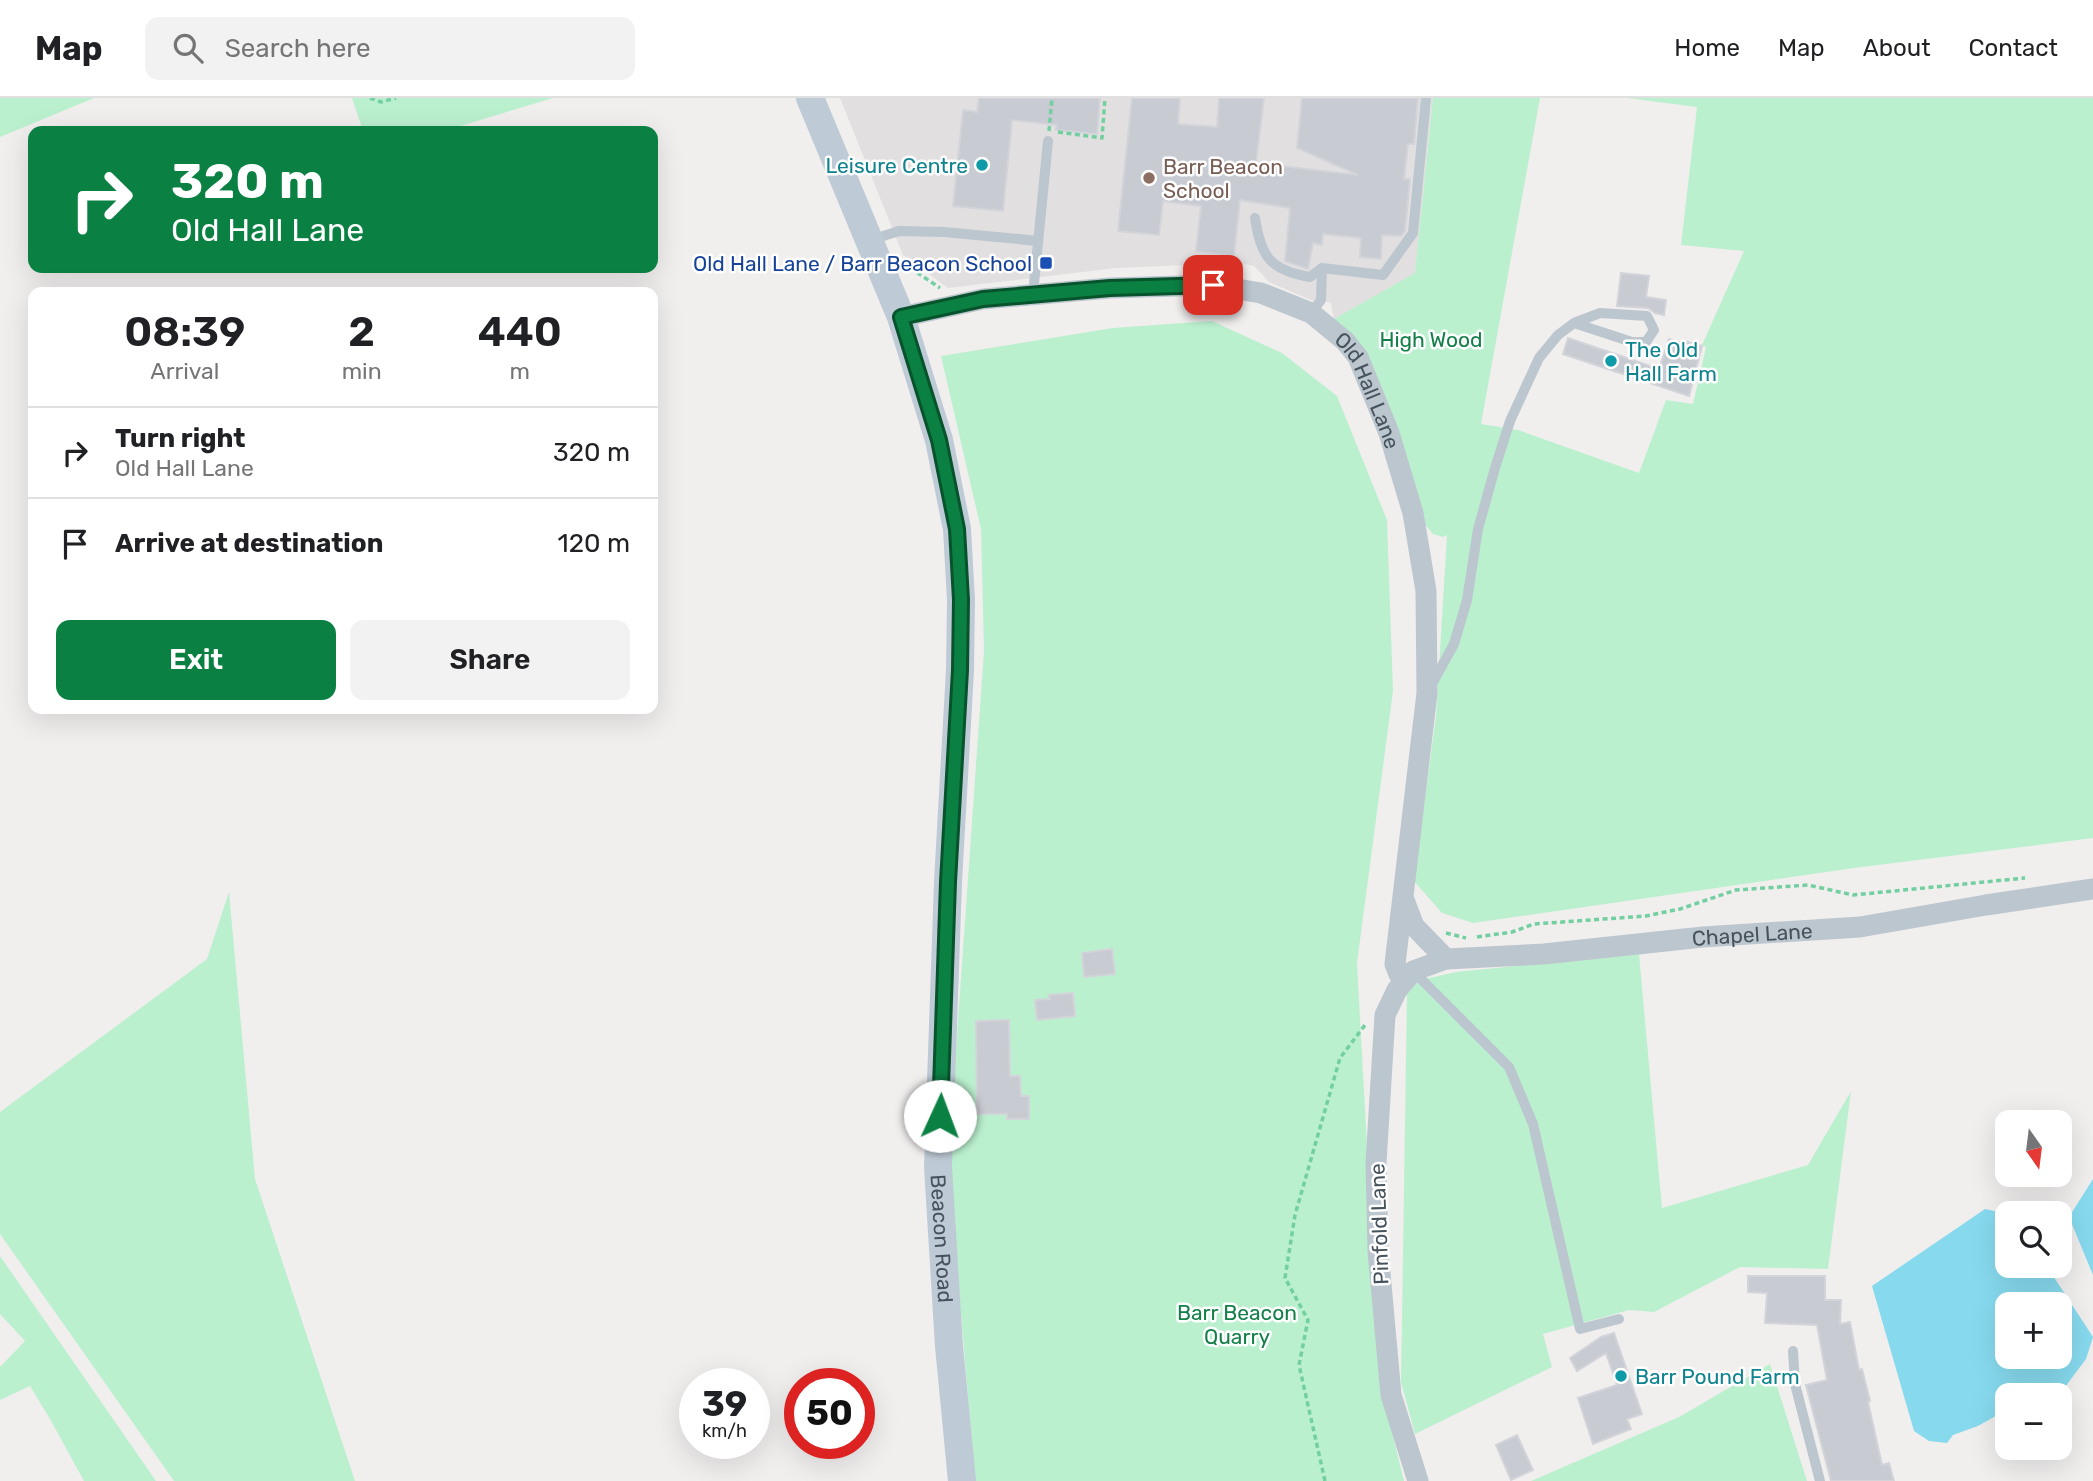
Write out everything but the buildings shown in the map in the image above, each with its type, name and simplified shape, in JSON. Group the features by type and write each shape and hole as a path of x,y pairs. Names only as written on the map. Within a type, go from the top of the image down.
{"main road":[{"name":"Beacon Road","path":"810,98 881,237 901,317 939,440 958,541 960,670 948,882 938,1167 949,1346 962,1481"}],"street":[{"name":"Old Hall Lane","path":"901,317 983,299 1110,288 1213,285 1261,293 1311,313 1345,341 1357,358 1389,433 1413,513 1426,591 1427,693 1395,964 1399,974 1409,975"},
{"name":"Chapel Lane","path":"1409,975 1446,959 1544,954 1703,937 1860,927 2093,889"},
{"name":"Old Hall Lane","path":"1402,895 1414,926 1446,959"},
{"name":"Pinfold Lane","path":"1409,975 1397,990 1385,1015 1376,1163 1378,1251 1391,1395 1418,1481"}],"lane":[{"path":"1255,218 1258,237 1273,265 1290,273 1310,277 1322,268 1383,275 1413,233 1426,98"},
{"path":"1033,294 1048,136"},
{"path":"881,237 899,231 944,232 1038,241"},
{"path":"1311,313 1321,300 1322,268"},
{"path":"1427,693 1454,644 1467,600 1478,529 1510,421 1539,358 1558,335 1574,323 1600,313 1647,316 1654,330 1646,342 1632,342 1574,323"},
{"path":"1409,975 1509,1067 1525,1100 1533,1124 1580,1329 1619,1319"},
{"path":"1793,1351 1795,1384 1820,1481"}],"path":[{"path":"370,98 381,102 396,98"},
{"path":"1052,98 1048,136 1102,138 1105,98"},
{"path":"881,237 898,260 962,303"},
{"path":"1438,930 1465,938 1513,932 1534,923 1646,916 1680,909 1736,890 1808,886 1853,895 2030,878"},
{"path":"1325,1481 1299,1365 1308,1320 1285,1278 1295,1215 1340,1058 1366,1022 1385,1015"}],"shaded area":[{"name":"Barr Beacon School","path":"840,98 1433,98 1415,274 1334,319 1331,303 1313,301 1269,282 1254,266 1239,263 1237,267 1210,264 1116,268 948,288 903,255"}],"green space":[{"path":"0,98 94,98 0,137"},
{"path":"352,98 553,98 461,126 361,126"},
{"name":"High Wood","path":"1433,98 1540,98 1481,424 1518,430 1639,473 1666,400 1693,404 1706,347 1702,345 1744,251 1681,245 1697,107 1627,98 2093,98 2093,838 1854,868 1473,923 1442,913 1414,881 1436,716 1447,535 1443,537 1433,534 1422,521 1403,447 1373,366 1334,319 1415,273"},
{"name":"Barr Beacon Quarry","path":"1212,321 1282,353 1337,396 1387,520 1393,691 1357,963 1380,1384 1404,1481 975,1481 949,1170 984,651 981,529 941,356 1113,328"},
{"path":"229,892 255,1179 355,1481 174,1481 0,1234 0,1112 207,959"},
{"path":"1639,954 1662,1208 1808,1165 1851,1091 1828,1269 1740,1267 1654,1312 1629,1310 1543,1334 1552,1367 1415,1434 1401,1382 1407,993 1416,981 1456,972"},
{"path":"0,1256 156,1481 84,1481 30,1386 0,1400 0,1367 25,1341 0,1314"},
{"path":"1770,1364 1807,1481 1531,1481 1679,1417"}],"water":[{"path":"2093,1179 2093,1275 2072,1224 2072,1212"},
{"path":"1985,1209 1995,1211 1995,1278 2054,1278 2064,1292 1995,1292 1995,1369 2072,1369 2072,1305 2093,1337 2086,1359 2068,1383 1995,1383 1995,1416 1953,1435 1947,1443 1929,1441 1914,1431 1872,1286"}],"place":[{"name":"Leisure Centre","path":"982,165"},
{"name":"Barr Beacon School","path":"1149,178"},
{"name":"Old Hall Lane / Barr Beacon School","path":"1046,263"},
{"name":"The Old Hall Farm","path":"1611,361"},
{"name":"Barr Pound Farm","path":"1621,1376"}],"route":[{"path":"940,1116 961,600 957,529 939,440 901,317 983,299 1110,288 1213,285"}]}
